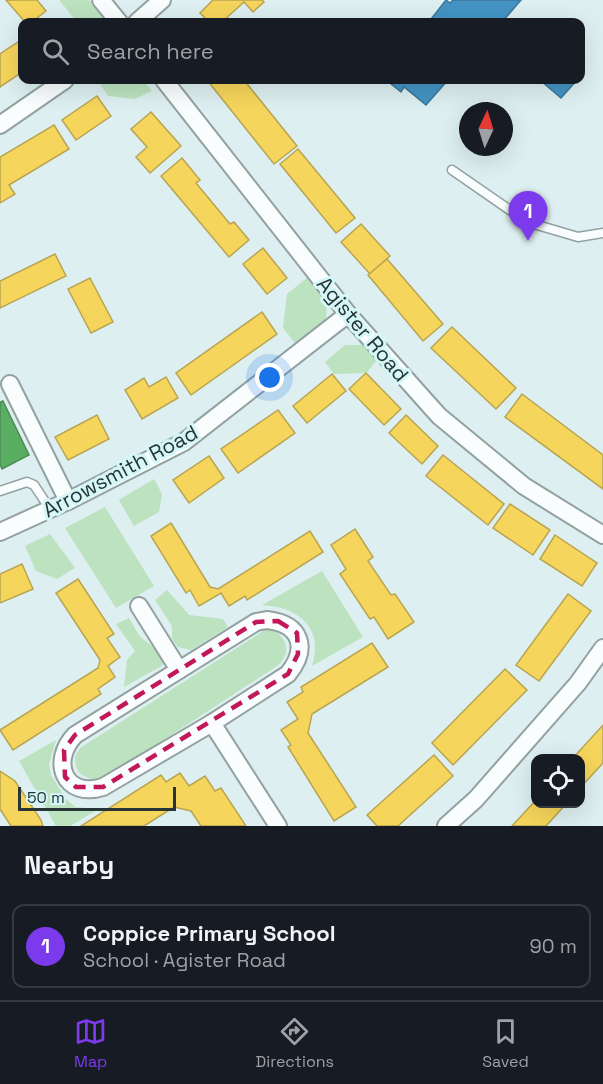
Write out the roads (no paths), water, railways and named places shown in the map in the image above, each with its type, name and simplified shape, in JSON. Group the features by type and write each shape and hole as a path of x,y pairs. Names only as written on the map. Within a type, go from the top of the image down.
{"street":[{"path":"101,0 116,18"},
{"path":"142,18 162,0"},
{"path":"0,125 59,84"},
{"name":"Agister Road","path":"167,84 348,314 439,416 524,486 603,535"},
{"name":"Arrowsmith Road","path":"0,532 68,501 184,442 348,314"},
{"path":"10,384 68,501"},
{"path":"139,606 178,670"},
{"path":"278,621 289,626 297,633 300,644 295,664 288,674 212,723 103,787 86,789 70,783 65,777 62,759 64,750 75,735 256,622 278,621"},
{"path":"446,826 476,799 578,683 603,648"},
{"path":"212,723 278,826"}],"lane":[{"path":"452,170 527,222 578,237 603,233"},
{"path":"0,491 27,482 34,485 50,509"}],"place":[{"name":"Coppice Primary School","path":"528,241"}]}
